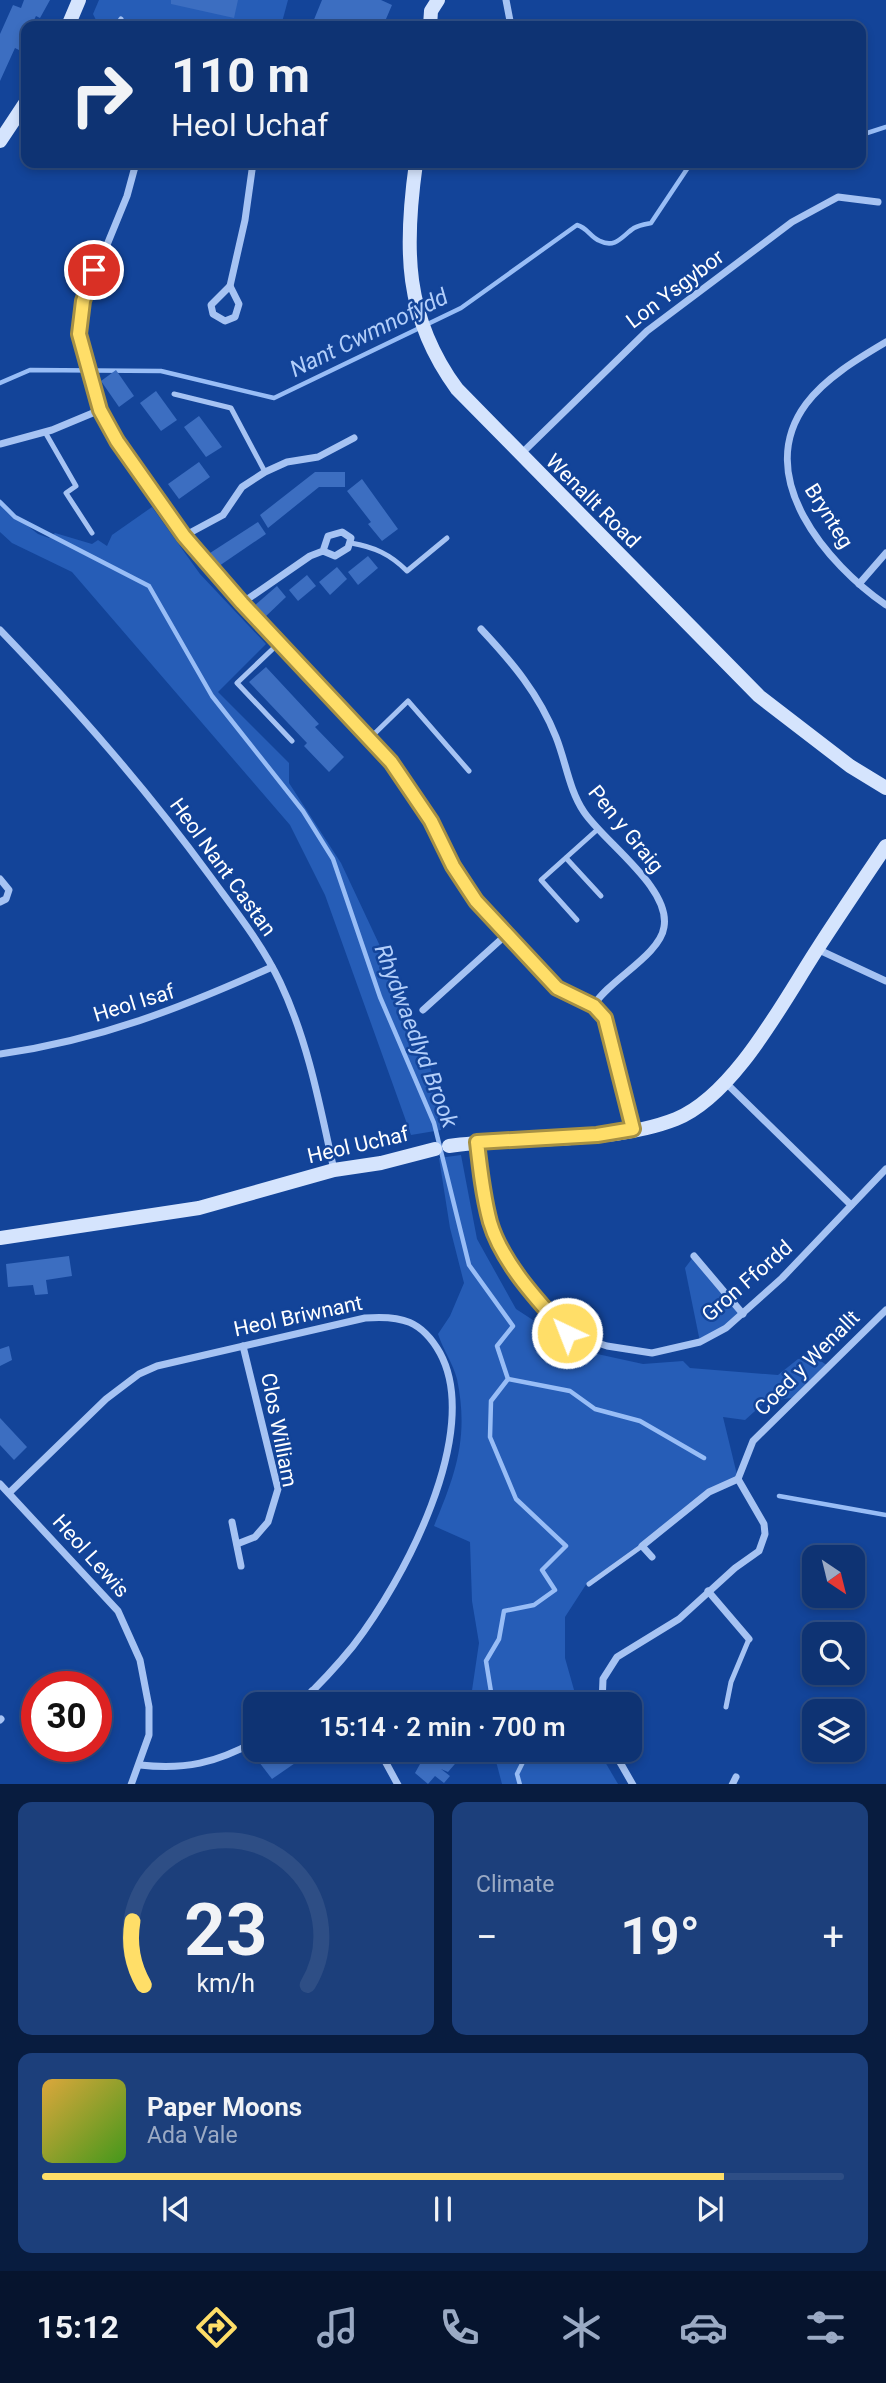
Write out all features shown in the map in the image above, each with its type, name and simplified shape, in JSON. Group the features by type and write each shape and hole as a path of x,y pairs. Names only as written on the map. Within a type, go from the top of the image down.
{"street":[{"path":"70,21 79,0"},
{"path":"506,0 510,21"},
{"path":"0,141 21,110"},
{"path":"135,168 127,196 83,301 79,334 100,410 117,441 184,536 242,603 370,738 403,778 476,901 557,988 594,1006 605,1018 633,1129"},
{"path":"230,286 239,304 236,317 225,321 213,314 211,305 230,286 245,220 252,168"},
{"name":"Wenallt Road","path":"415,168 408,222 410,266 422,326 440,366 457,389 519,456 760,696 850,766 886,788"},
{"name":"Lon Ysgybor","path":"519,456 612,360 792,222 838,197 878,202"},
{"name":"Brynteg","path":"886,342 835,376 806,404 790,434 787,461 789,486 800,511 821,543 859,583 886,605"},
{"path":"0,444 45,432 100,410"},
{"path":"184,536 223,515 242,487 265,471 287,462 318,457 354,438"},
{"path":"242,603 310,556 323,551 335,556 348,548 351,538 341,532 327,536 323,551"},
{"path":"859,583 886,553"},
{"name":"Pen y Graig","path":"481,629 532,688 556,737 573,793 598,829 650,887 666,915 664,931 650,950 600,995 594,1006"},
{"name":"Heol Nant Castan","path":"0,630 108,744 148,793 243,922 272,967 304,1044 334,1171"},
{"name":"Heol Uchaf","path":"0,1238 112,1224 199,1208 334,1171 442,1148 477,1142 597,1135 676,1119 697,1107 725,1081 760,1039 886,846"},
{"path":"0,879 9,890 6,899 0,902"},
{"path":"423,1010 507,934"},
{"path":"817,949 886,981"},
{"name":"Heol Isaf","path":"0,1054 123,1028 183,1007 272,967"},
{"path":"725,1081 851,1205"},
{"name":"Gron Ffordd","path":"477,1142 491,1225 505,1253 539,1303 567,1333 607,1346 652,1353 700,1342 743,1314 886,1169"},
{"path":"694,1256 743,1314"},
{"name":"Coed y Wenallt","path":"738,1479 753,1441 886,1310"},
{"name":"Heol Briwnant","path":"9,1493 106,1399 139,1374 157,1366 365,1318 391,1316 424,1329 447,1366 453,1432 445,1467 425,1517 379,1609 353,1646 312,1691"},
{"name":"Clos William","path":"237,1544 255,1537 268,1522 278,1489 243,1346"},
{"path":"602,1692 603,1679 617,1657 679,1619 708,1591 752,1557 763,1542 764,1524 738,1479 709,1492 642,1546 652,1557"},
{"name":"Heol Lewis","path":"0,1484 118,1611 140,1660 149,1707 149,1735 131,1784"},
{"path":"232,1522 242,1566"},
{"path":"708,1591 749,1639"},
{"path":"139,1765 187,1766 223,1759 243,1748"},
{"path":"386,1762 398,1784"},
{"path":"620,1762 633,1784"}],"lane":[{"path":"174,394 230,408 265,471"},
{"path":"45,432 76,486 66,493 92,533"},
{"path":"351,543 372,546 394,558 407,571 447,538"},
{"path":"279,643 237,683 292,741"},
{"path":"370,738 408,701 469,771"},
{"path":"577,920 541,880 598,829"},
{"path":"566,858 601,896"},
{"path":"589,1584 642,1546"},
{"path":"726,1707 731,1682 749,1639"}],"shaded area":[{"path":"99,0 288,0 282,21 96,21 93,14"},
{"path":"0,504 38,534 49,538 55,533 92,544 98,540 107,546 112,535 152,507 200,574 266,644 218,692 289,763 289,783 341,863 418,1027 434,1080 441,1130 411,1135 325,895 290,825 72,572 12,543 0,532"},
{"path":"461,1155 477,1239 516,1309 579,1350 643,1364 683,1361 690,1368 778,1375 798,1359 815,1357 828,1366 797,1397 765,1402 745,1420 723,1417 738,1479 721,1485 587,1583 565,1617 565,1658 575,1692 472,1692 479,1643 472,1601 470,1542 434,1526 454,1471 462,1419 457,1379 438,1334 450,1316 464,1283 450,1228 439,1158"},
{"path":"694,1256 743,1314 700,1342 685,1268"},
{"path":"496,1762 605,1762 618,1784 502,1784"}],"building":[{"path":"24,0 50,0 40,18 36,16 34,21 21,21 21,51 15,48 0,81 0,34 13,5 21,8"},
{"path":"171,0 238,0 234,18 171,4"},
{"path":"322,0 381,0 392,5 385,21 313,21"},
{"path":"116,370 134,396 119,407 101,381"},
{"path":"156,391 177,420 161,431 140,403"},
{"path":"199,416 222,447 206,457 184,427"},
{"path":"199,462 210,477 179,499 168,484"},
{"path":"315,472 345,472 345,487 319,487 268,528 260,515"},
{"path":"362,479 398,529 382,541 347,491"},
{"path":"258,522 266,534 219,566 210,553"},
{"path":"368,556 378,568 358,585 348,572"},
{"path":"337,567 347,579 330,595 319,582"},
{"path":"307,575 316,586 298,601 289,590"},
{"path":"277,586 286,597 264,618 254,606"},
{"path":"266,667 319,724 315,727 344,757 329,772 304,746 307,743 249,682"},
{"path":"69,1256 72,1276 46,1280 48,1294 35,1295 33,1285 8,1287 6,1264"},
{"path":"9,1346 12,1360 0,1366 0,1349"},
{"path":"0,1418 27,1447 14,1460 0,1445"},
{"path":"259,1762 297,1762 272,1779"},
{"path":"421,1762 457,1762 448,1772 441,1769 450,1776 444,1783 435,1776 428,1784 415,1773"}],"waterway":[{"name":"Nant Cwmnofydd","path":"866,133 886,127"},
{"name":"Nant Cwmnofydd","path":"0,383 30,370 161,371 274,398 461,308 577,225 597,239 611,243 636,227 651,223 688,168"},
{"name":"Rhydwaedlyd Brook","path":"0,502 15,517 149,586 212,696 303,811 333,859 380,997 434,1123 469,1265 513,1326 497,1346 508,1379 491,1401 490,1437 516,1499 566,1546 542,1570 555,1590 534,1605 504,1611 499,1639 486,1661 491,1692"},
{"path":"508,1379 570,1391 595,1409 640,1421 704,1458"},
{"path":"779,1496 886,1515"},
{"name":"Rhydwaedlyd Brook","path":"520,1784 517,1774 523,1762"}],"route":[{"path":"94,270 83,301 79,334 100,410 117,441 184,536 242,603 391,762 431,821 453,866 476,901 557,988 594,1006 605,1018 633,1129 597,1135 477,1142 482,1186 491,1225 505,1253 539,1303 567,1333"}]}
